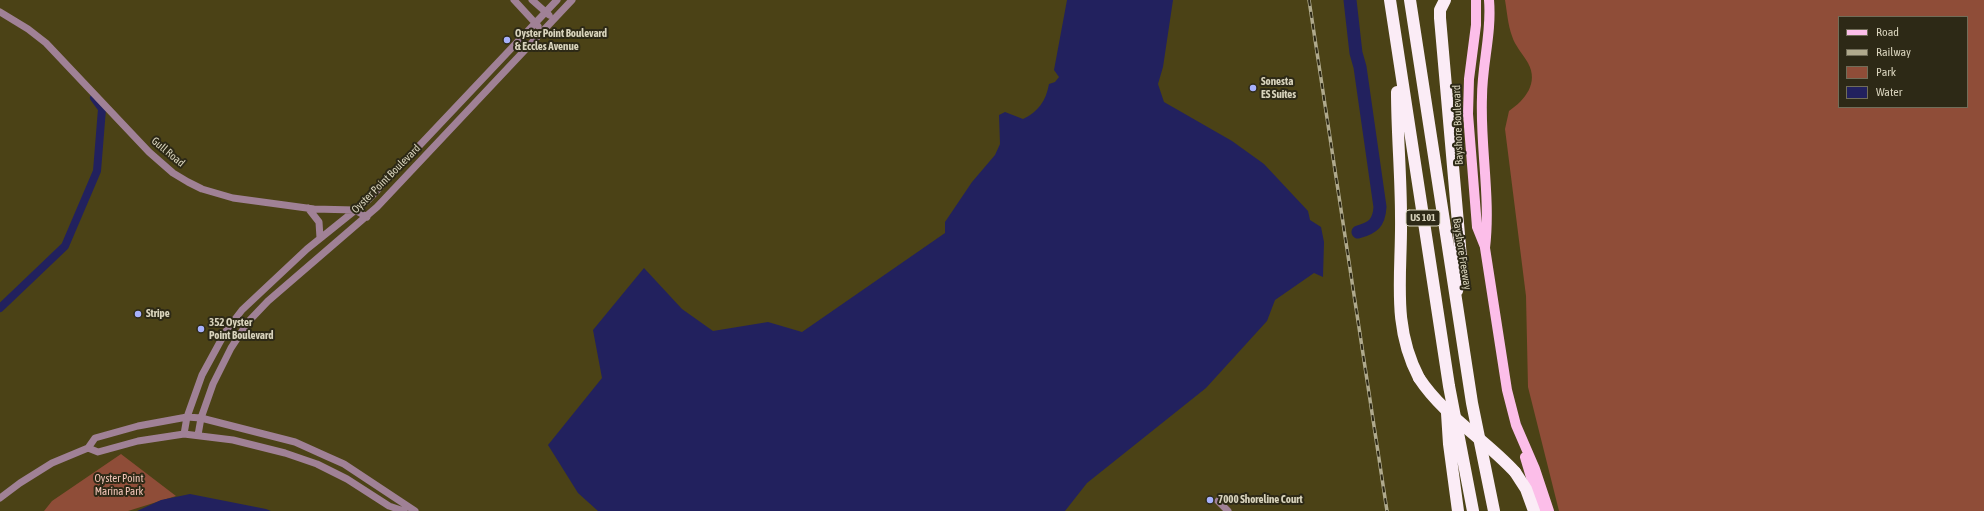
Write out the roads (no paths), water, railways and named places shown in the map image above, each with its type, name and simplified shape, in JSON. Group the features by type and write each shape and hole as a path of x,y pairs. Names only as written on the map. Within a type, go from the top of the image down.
{"highway":[{"name":"US 101","path":"1390,0 1448,386 1473,511"},
{"name":"Bayshore Freeway","path":"1410,0 1473,409 1494,511"},
{"path":"1445,0 1440,10 1440,18 1462,269 1456,296"},
{"path":"1398,50 1398,128 1402,222 1400,313 1405,347 1418,378 1441,406 1495,452 1515,472 1526,489 1534,511"},
{"path":"1448,386 1448,431 1458,511"}],"main road":[{"name":"Bayshore Boulevard","path":"1476,0 1476,25 1469,79 1468,114 1477,227 1486,248"},
{"name":"Bayshore Boulevard","path":"1489,0 1490,26 1482,97 1488,226 1486,248 1507,390 1541,511"},
{"name":"Bayshore Boulevard","path":"1521,437 1535,469 1549,511"}],"street":[{"path":"514,0 542,30"},
{"path":"532,0 553,19"},
{"name":"Oyster Point Boulevard","path":"184,434 187,417 202,375 226,331 252,300 320,238 368,200 402,165 430,132 557,0"},
{"name":"Oyster Point Boulevard","path":"198,435 201,418 221,365 248,322 268,301 347,232 367,217 490,89 542,30 572,0"},
{"name":"Gull Road","path":"0,12 28,29 46,43 149,152 173,173 202,189 233,198 308,208 356,210"},
{"path":"308,208 319,222 320,238"},
{"path":"356,210 367,217"},
{"path":"0,498 20,483 52,463 88,448 95,438 138,426 187,417 201,418 295,442 344,464 415,511"},
{"path":"88,448 98,452 138,441 184,434 233,440 277,451 322,466 347,479 384,503 404,511"},
{"path":"322,466 326,456"},
{"path":"1218,501 1228,511"}],"water":[{"path":"1067,0 1173,0 1163,67 1158,84 1164,102 1232,141 1264,164 1308,211 1310,220 1321,227 1324,242 1323,277 1314,273 1275,300 1267,321 1206,388 1087,483 1065,511 598,511 578,493 548,445 602,378 593,330 644,268 682,309 713,331 768,322 802,332 945,233 945,222 972,182 995,155 1000,144 999,115 1005,112 1023,119 1033,113 1046,96 1049,84 1055,82 1059,77 1054,70"},
{"path":"190,494 271,511 137,511 161,500"}],"waterway":[{"path":"1350,0 1356,53 1360,67 1380,207 1377,221 1368,229 1358,232"},
{"path":"0,308 65,246 97,171 102,109 94,98"}],"railway":[{"path":"1309,0 1387,511"}],"place":[{"name":"Oyster Point Boulevard & Eccles Avenue","path":"507,40"},
{"name":"Sonesta ES Suites","path":"1253,88"},
{"name":"Stripe","path":"138,314"},
{"name":"352 Oyster Point Boulevard","path":"201,329"},
{"name":"7000 Shoreline Court","path":"1210,500"}],"park label":[{"name":"Oyster Point Marina Park","path":"119,485"}]}
